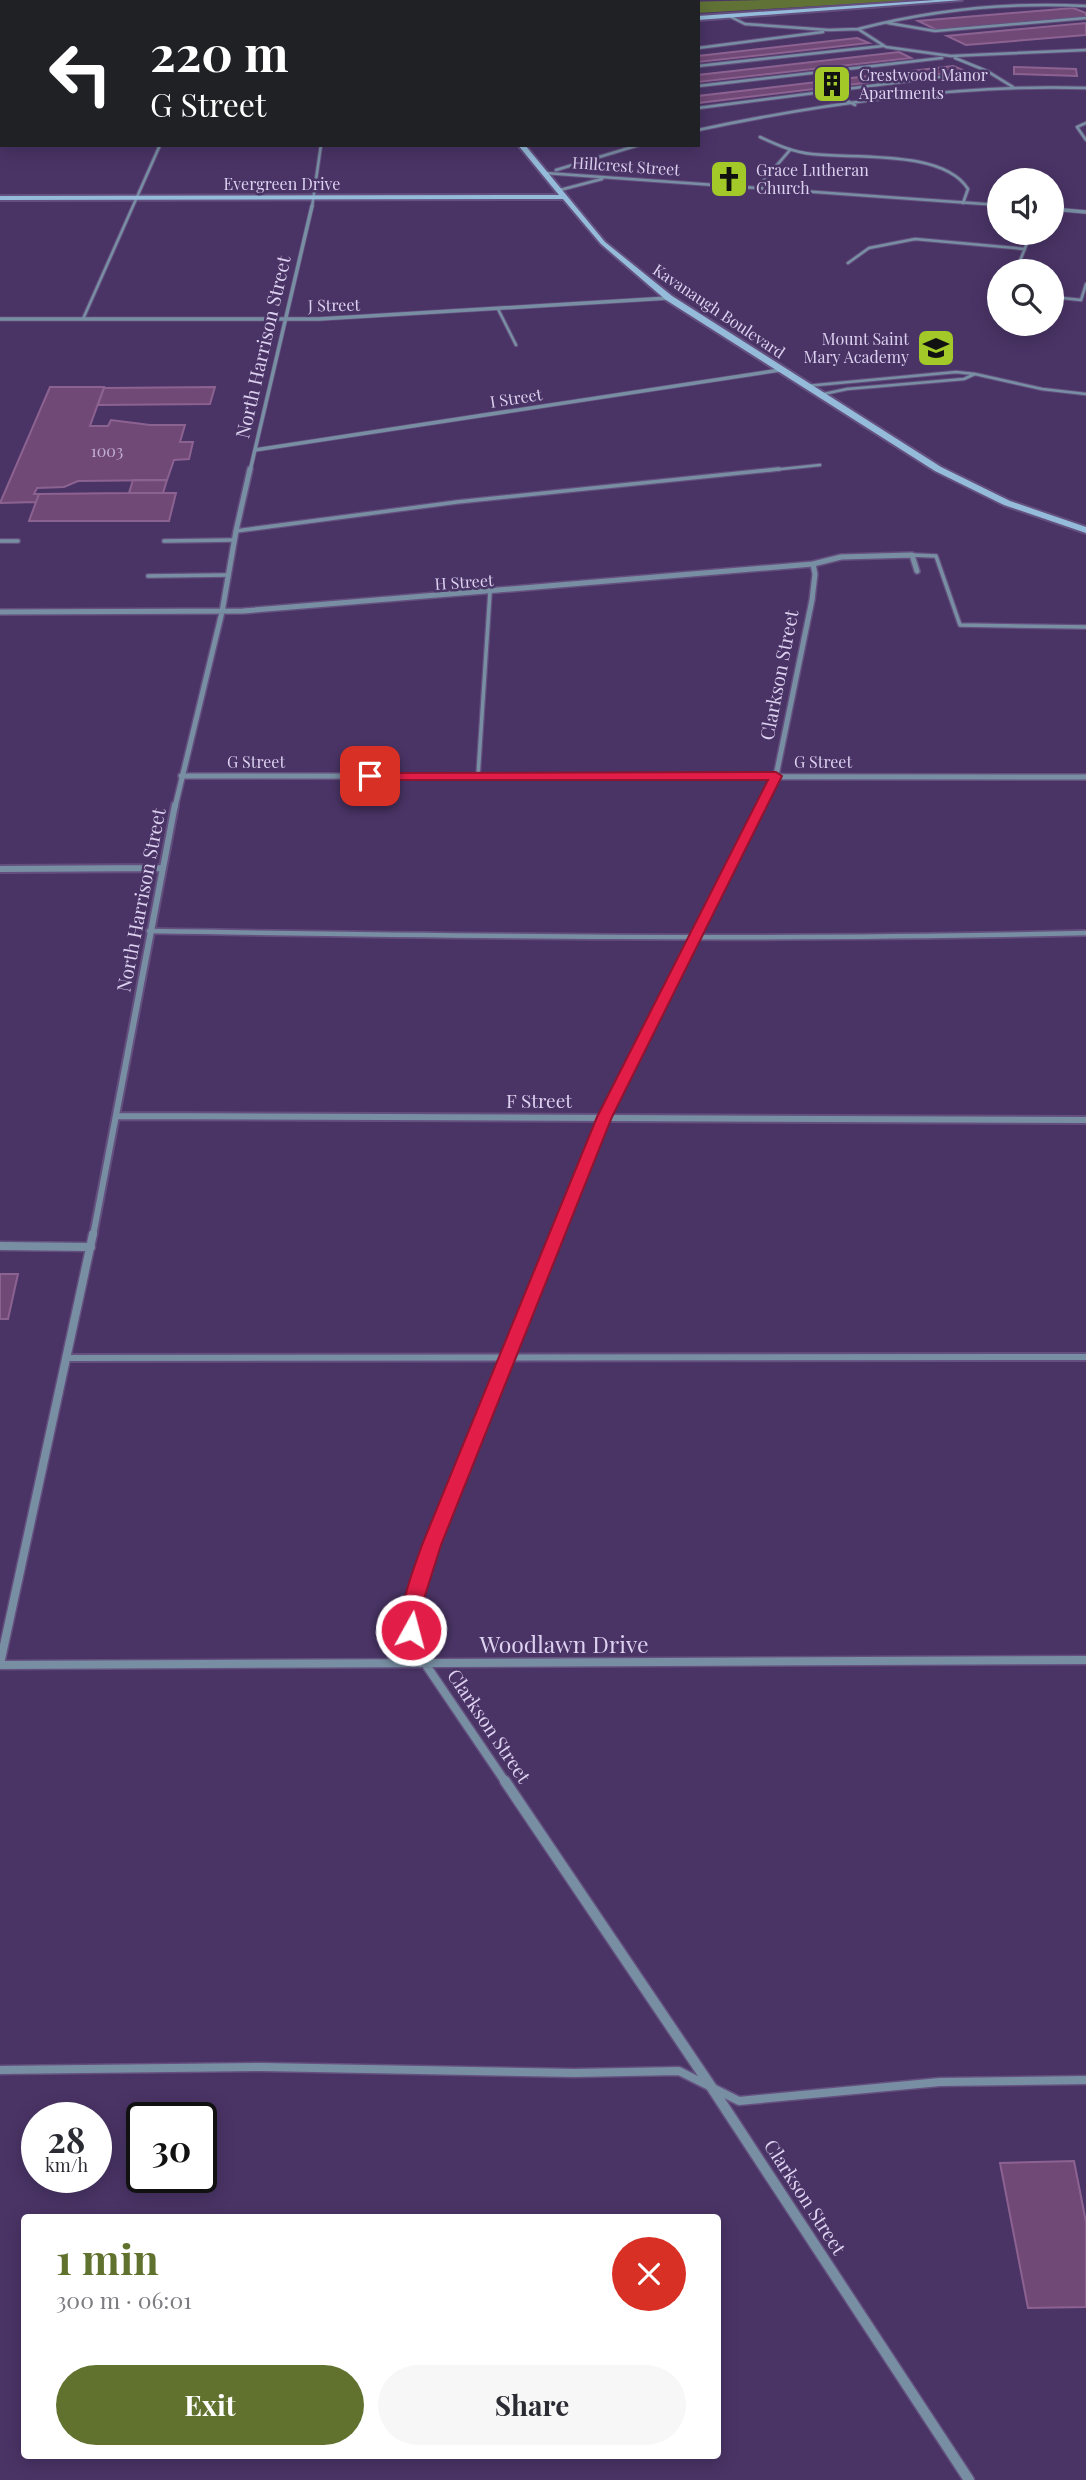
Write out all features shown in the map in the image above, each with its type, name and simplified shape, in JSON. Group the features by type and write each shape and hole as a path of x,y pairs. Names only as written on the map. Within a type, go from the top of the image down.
{"street":[{"path":"700,18 959,0"},
{"path":"700,130 855,105 1013,87 1086,88"},
{"name":"North Harrison Street","path":"0,1665 91,1247 149,931 181,776 222,612 236,531 314,198 321,147"},
{"name":"Kavanaugh Boulevard","path":"523,147 603,243 669,298 902,448 968,485 1007,503 1086,530"},
{"path":"545,173 633,147"},
{"name":"Hillcrest Street","path":"545,173 987,204"},
{"path":"562,194 609,177"},
{"name":"Evergreen Drive","path":"0,198 314,198 562,194"},
{"path":"1064,210 1086,212"},
{"name":"J Street","path":"0,319 363,317 669,298"},
{"name":"I Street","path":"255,450 780,370"},
{"path":"912,555 917,571"},
{"name":"H Street","path":"0,612 222,612 490,593 813,564 841,558 912,555"},
{"name":"Clarkson Street","path":"813,564 815,574 812,600 776,776 604,1117 432,1545 412,1605 411,1630 426,1665 712,2088 969,2480"},
{"name":"G Street","path":"181,776 1086,777"},
{"path":"0,869 163,868"},
{"name":"F Street","path":"117,1116 1086,1121"},
{"path":"0,1246 91,1247"},
{"name":"Woodlawn Drive","path":"0,1665 1086,1660"}],"lane":[{"path":"729,16 745,24 830,30 858,29 913,15 1052,4 1086,6"},
{"path":"885,22 935,31 1086,18"},
{"path":"858,29 883,46"},
{"path":"700,48 808,36 830,30"},
{"path":"700,66 883,46 951,56 987,71 1013,87"},
{"path":"700,86 951,56 1086,50"},
{"path":"700,108 987,71"},
{"path":"831,92 855,105"},
{"path":"1086,124 1077,127 1086,141"},
{"path":"760,137 790,150 935,165 944,168 966,185 968,189 963,202"},
{"path":"83,319 159,147"},
{"path":"758,187 790,150"},
{"path":"848,263 869,248 915,239 1025,249"},
{"path":"1021,259 1026,245"},
{"path":"1064,299 1081,300 1086,284"},
{"path":"498,309 516,345"},
{"path":"806,386 956,372 1002,378 1042,389 1086,394"},
{"path":"819,394 964,379 975,374"},
{"path":"236,531 457,502 820,465"},
{"path":"164,541 235,540"},
{"path":"0,541 18,541"},
{"path":"912,555 936,556 960,625 1086,627"},
{"path":"148,576 228,575"},
{"path":"478,776 490,593"},
{"path":"149,931 455,936 967,936 1086,933"},
{"path":"67,1358 1086,1357"},
{"path":"0,2070 262,2067 574,2073 679,2071 739,2101 940,2082 1086,2080"}],"green space":[{"path":"765,0 919,0 700,13 700,2"}],"building":[{"path":"1073,8 1086,13 1086,17 937,30 918,21"},
{"path":"1086,23 1086,35 966,45 947,36"},
{"path":"857,38 869,43 700,62 700,56"},
{"path":"899,52 911,58 700,82 700,75"},
{"name":"Crestwood Manor Apartments","path":"953,66 965,71 700,103 700,96"},
{"path":"1014,67 1076,69 1077,76 1014,74"},
{"path":"50,387 104,387 90,426 108,426 111,420 150,425 185,425 180,442 193,442 189,459 174,460 167,480 78,481 64,487 37,488 34,494 39,494 36,502 0,503"},
{"path":"215,387 210,404 98,405 104,388"},
{"path":"133,480 167,480 163,493 129,493"},
{"path":"176,493 169,521 29,521 39,494"},
{"path":"0,1274 18,1274 8,1319 0,1319"},
{"path":"1074,2161 1086,2222 1086,2307 1028,2308 1000,2163"}],"place":[{"name":"Crestwood Manor Apartments","path":"832,84"},
{"name":"Grace Lutheran Church","path":"729,179"},
{"name":"Mount Saint Mary Academy","path":"936,348"}],"route":[{"path":"370,776 776,776 604,1117 432,1545 412,1605 411,1630"}]}
